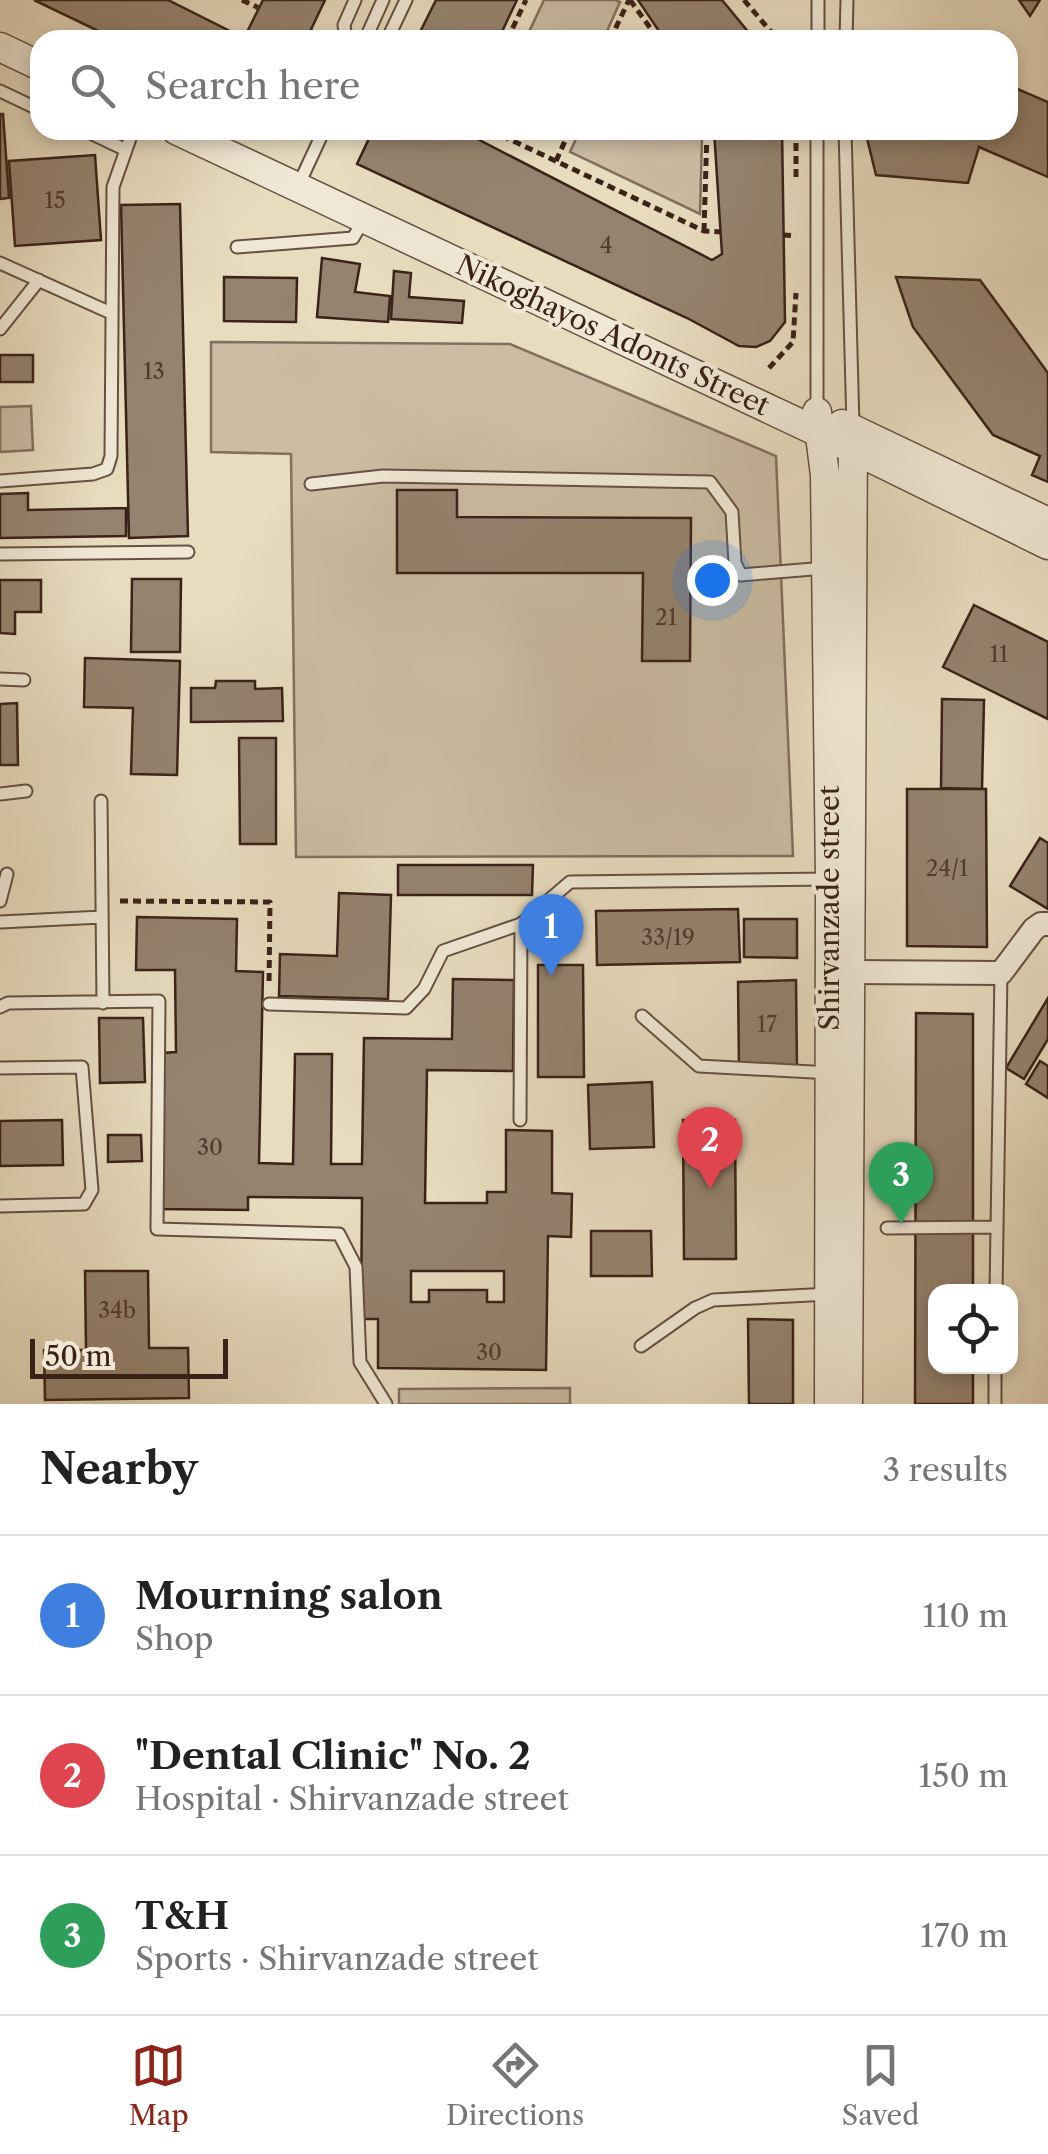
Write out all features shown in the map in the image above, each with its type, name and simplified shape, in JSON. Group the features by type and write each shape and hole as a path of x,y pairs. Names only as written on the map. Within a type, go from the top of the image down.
{"street":[{"path":"0,31 30,45"},
{"path":"0,47 30,61"},
{"name":"Nikoghayos Adonts Street","path":"201,140 301,180 819,423 1048,545"},
{"name":"Nikoghayos Adonts Street","path":"228,140 365,217 819,423"},
{"name":"Shirvanzade street","path":"819,423 825,475 840,879 850,972 840,1073"},
{"name":"Nikoghayos Adonts Street","path":"853,440 1048,522"},
{"name":"Shirvanzade street","path":"829,1404 839,1294 840,879 853,440"},
{"path":"850,972 1001,973 1034,929 1048,924"},
{"name":"Shirvanzade street","path":"839,1294 848,1404"}],"lane":[{"path":"345,30 356,0"},
{"path":"370,30 383,0"},
{"path":"392,30 406,0"},
{"path":"818,0 818,30"},
{"path":"846,30 847,0"},
{"path":"0,92 30,106"},
{"path":"105,140 124,149"},
{"path":"0,481 93,474 107,469 111,456 113,187 128,140"},
{"path":"301,180 319,140"},
{"path":"818,140 819,423"},
{"path":"845,140 853,440"},
{"path":"237,247 353,238 365,217"},
{"path":"0,263 111,313"},
{"path":"0,330 39,280"},
{"path":"311,484 384,476 710,482 732,512 735,563 742,575 826,568"},
{"path":"0,554 188,552"},
{"path":"0,678 24,680"},
{"path":"0,794 26,791"},
{"path":"101,802 102,1003"},
{"path":"0,901 7,874"},
{"path":"269,1004 406,1008 424,989 442,951 521,924 570,882 840,879"},
{"path":"0,922 102,917"},
{"path":"520,1120 521,924"},
{"path":"996,1284 1001,973"},
{"path":"4,1005 159,1001 156,1230 339,1234 356,1268 360,1362 386,1404"},
{"path":"642,1016 699,1066 840,1073"},
{"path":"0,1068 82,1066 92,1190 84,1204 0,1206"},
{"path":"886,1228 997,1226"},
{"path":"640,1346 712,1300 839,1294"},
{"path":"995,1374 995,1404"}],"path":[{"path":"242,0 259,8"},
{"path":"514,30 526,0"},
{"path":"615,30 630,0 651,30"},
{"path":"744,0 770,30"},
{"path":"511,140 704,231 721,232"},
{"path":"556,161 565,140"},
{"path":"704,231 707,140"},
{"path":"796,140 796,183"},
{"path":"784,235 796,236 796,254"},
{"path":"770,368 792,342 796,291"},
{"path":"102,901 270,902 269,1004"}],"shaded area":[{"path":"544,0 620,2 607,30 530,30"},
{"path":"575,140 702,140 700,214 570,152"},
{"path":"211,342 510,344 776,456 793,856 296,857 291,454 211,452"},
{"path":"31,406 33,450 0,452 0,407"},
{"path":"570,1388 570,1404 399,1404 399,1389"}],"building":[{"path":"34,0 168,0 228,30 96,30"},
{"path":"263,0 325,0 311,30 248,30"},
{"path":"436,0 517,0 503,30 421,30"},
{"path":"638,0 722,0 747,30 658,30"},
{"path":"1019,0 1040,0 1030,16"},
{"path":"1018,89 1048,102 1048,177 979,147 968,183 876,175 867,140 1018,140"},
{"path":"0,114 9,198 0,199"},
{"path":"368,140 479,140 712,260 722,254 715,140 782,140 785,322 770,341 756,347 739,346 357,164"},
{"path":"95,155 101,240 15,246 9,161"},
{"path":"180,204 188,536 129,538 121,205"},
{"path":"322,258 360,264 355,292 390,296 388,322 317,317"},
{"path":"394,271 411,273 409,297 464,301 462,323 391,319"},
{"path":"224,277 297,278 296,322 224,321"},
{"path":"896,277 980,280 1048,373 1048,482 1032,475 1040,456 993,435 913,327"},
{"path":"0,355 33,355 33,382 0,382"},
{"path":"397,490 457,490 457,517 691,518 690,661 642,661 643,573 397,573"},
{"path":"28,493 28,510 126,508 126,536 0,538 0,494"},
{"path":"132,579 181,579 180,652 131,652"},
{"path":"0,580 41,580 41,612 15,612 15,634 0,633"},
{"path":"974,605 1048,642 1048,719 943,667"},
{"path":"85,658 180,661 177,775 131,774 133,708 84,707"},
{"path":"216,681 255,681 255,689 282,688 283,721 191,722 191,688 215,688"},
{"path":"942,699 984,700 982,789 941,788"},
{"path":"17,703 18,765 0,765 0,704"},
{"path":"239,738 276,738 276,844 240,844"},
{"path":"907,789 986,789 987,947 907,946"},
{"path":"1040,838 1048,843 1048,909 1010,886"},
{"path":"398,865 533,865 532,895 398,895"},
{"path":"339,893 391,895 388,999 279,996 280,954 337,956"},
{"path":"738,909 740,962 597,965 596,911"},
{"path":"137,917 237,919 236,971 263,972 259,1163 293,1164 295,1054 332,1054 331,1164 362,1164 364,1038 452,1039 453,979 514,980 513,1071 427,1070 425,1203 487,1203 487,1192 506,1192 506,1130 552,1131 552,1193 572,1194 571,1237 548,1236 546,1370 378,1368 378,1319 361,1319 362,1198 248,1197 248,1210 160,1209 162,1053 176,1052 175,970 136,970","holes":["411,1271 504,1271 504,1302 487,1302 487,1290 429,1290 429,1302 411,1302"]},
{"path":"744,919 797,919 797,958 744,957"},
{"path":"538,965 583,965 584,1077 538,1077"},
{"path":"796,980 797,1069 739,1067 738,982"},
{"path":"1048,998 1048,1039 1024,1079 1006,1068"},
{"path":"916,1013 973,1014 973,1284 928,1284 928,1374 973,1374 973,1404 915,1404"},
{"path":"99,1018 143,1018 145,1082 100,1083"},
{"path":"1040,1061 1048,1066 1048,1098 1026,1084"},
{"path":"652,1082 654,1147 590,1149 588,1085"},
{"path":"62,1120 63,1165 0,1166 0,1121"},
{"path":"683,1120 735,1120 736,1259 684,1259"},
{"path":"108,1135 141,1135 142,1161 108,1162"},
{"path":"591,1231 651,1231 652,1276 591,1276"},
{"path":"85,1271 148,1271 149,1348 188,1348 189,1398 45,1400 44,1350 86,1350"},
{"path":"748,1319 793,1320 793,1404 749,1404"}],"place":[{"name":"Mourning salon","path":"551,976"},
{"name":"\"Dental Clinic\" No. 2","path":"710,1189"},
{"name":"T&H","path":"901,1224"}]}
